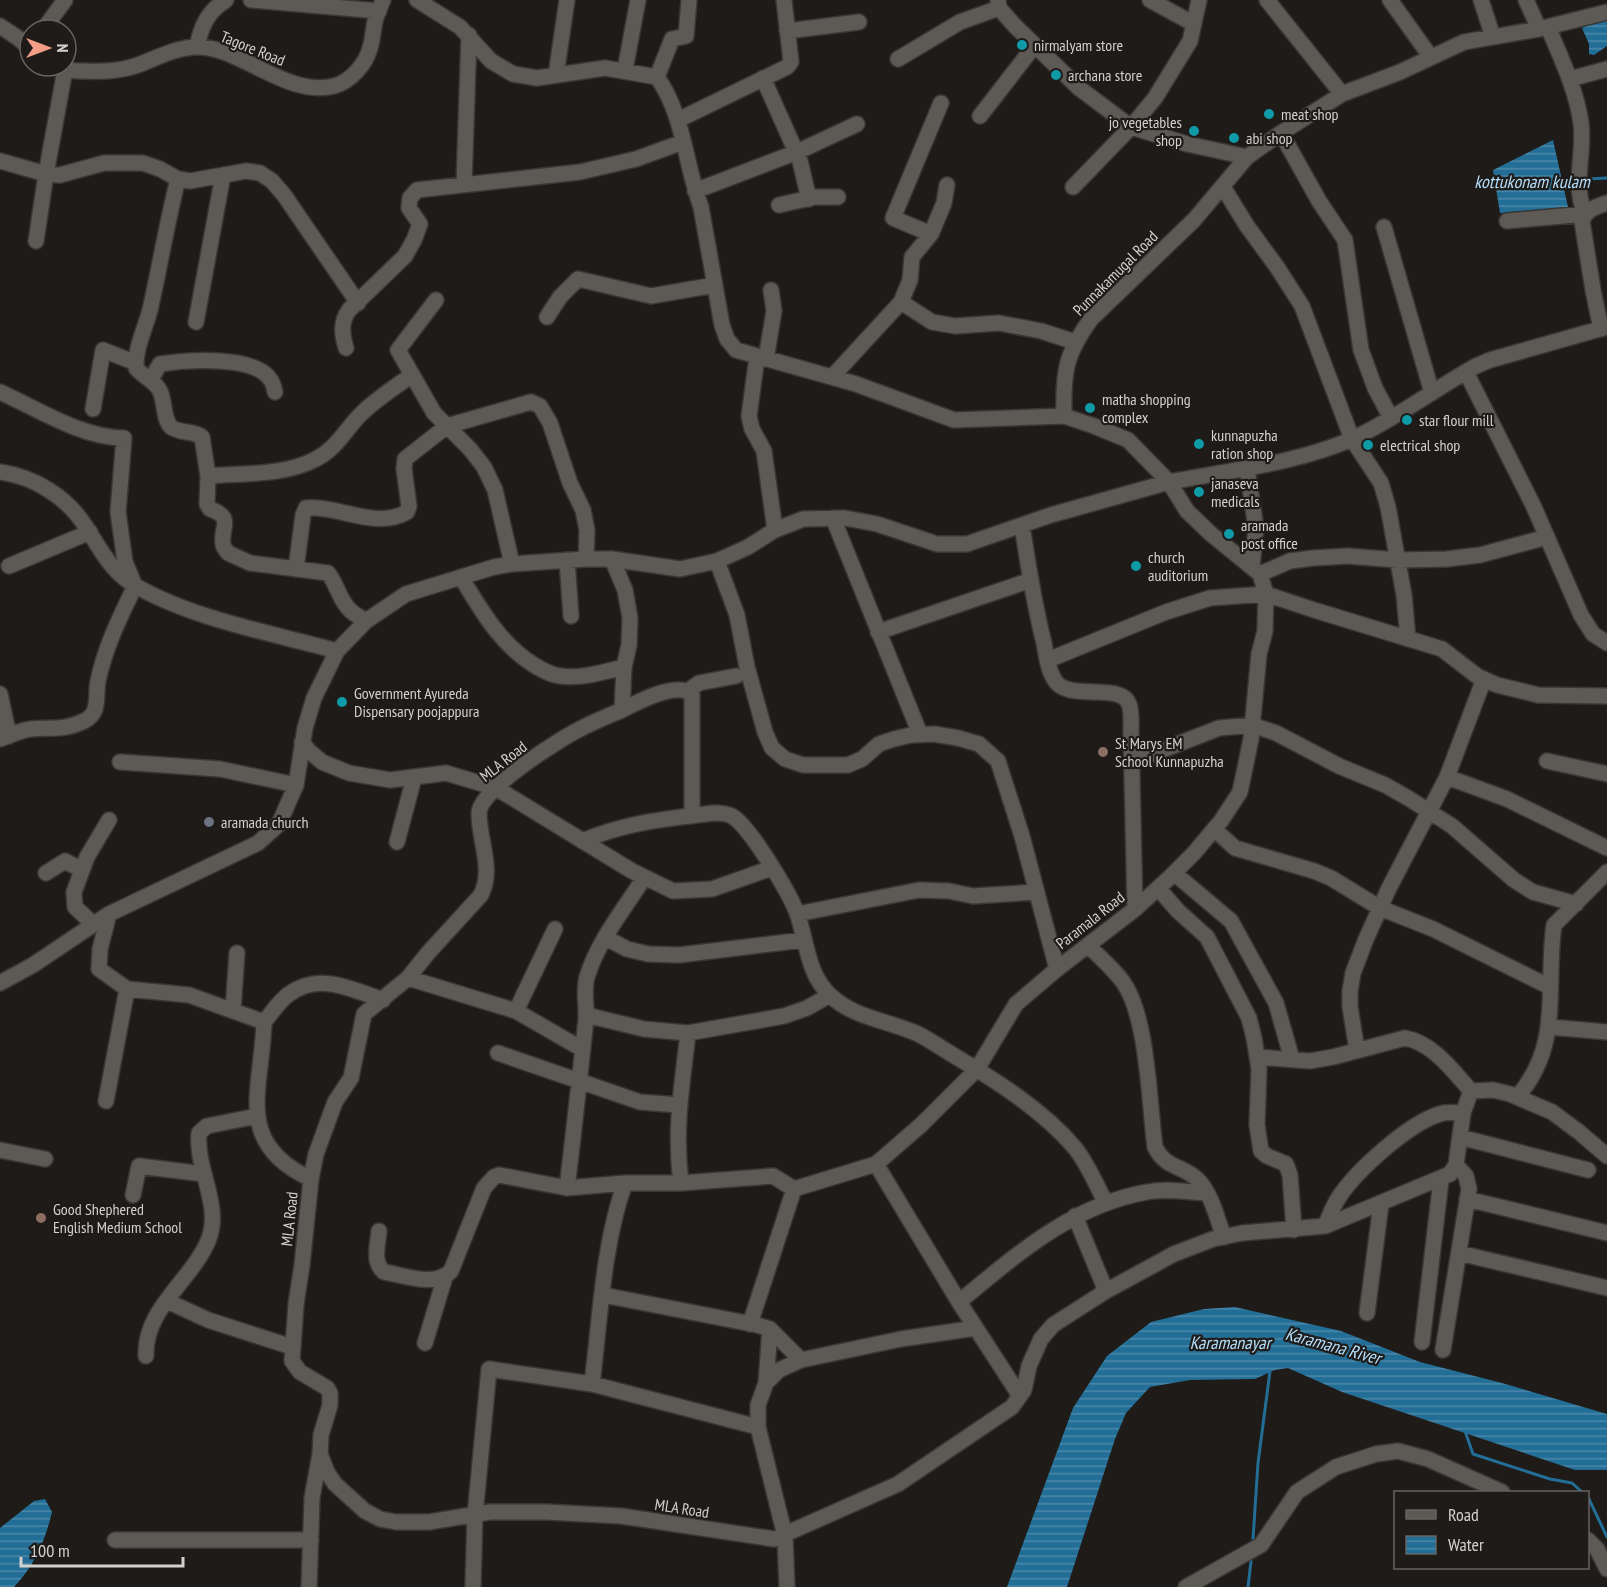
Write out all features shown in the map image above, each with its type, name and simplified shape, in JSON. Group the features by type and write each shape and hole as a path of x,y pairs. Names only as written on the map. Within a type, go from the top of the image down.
{"street":[{"path":"52,18 65,0"},
{"path":"197,47 204,22 211,10 226,0"},
{"path":"251,0 381,5"},
{"path":"417,0 459,27 491,60 513,74 537,78 605,68 657,77 668,92 678,120 701,207 727,339 736,350 901,399 954,420 1064,416 1128,440 1168,482 1187,511 1211,534 1256,570"},
{"path":"556,75 567,0"},
{"path":"625,70 638,0"},
{"path":"657,77 670,42 675,38 686,36 689,0"},
{"path":"678,120 787,67 790,62 784,0"},
{"path":"1150,0 1194,24"},
{"path":"1073,187 1131,127 1155,98 1180,61 1191,42 1199,0"},
{"path":"1267,0 1342,94"},
{"path":"1390,0 1430,56"},
{"path":"1481,0 1493,37"},
{"path":"1526,0 1544,28 1570,79 1581,124 1579,201 1585,214"},
{"path":"897,59 960,22 998,4 1035,45 1079,88 1131,127 1187,144 1247,158"},
{"name":"Tagore Road","path":"78,70 104,72 132,67 169,52 197,47 224,52 266,74 291,82 316,87 335,86 349,78 366,59 381,5"},
{"name":"Punnakamugal Road","path":"1064,416 1064,388 1068,357 1091,319 1194,220 1247,158 1342,94 1400,72 1464,42 1544,28 1607,12"},
{"path":"787,31 859,22"},
{"path":"0,26 18,38"},
{"path":"464,184 469,35"},
{"path":"980,116 1035,45"},
{"path":"1570,79 1607,69"},
{"path":"36,241 60,78"},
{"path":"763,78 797,152 809,198"},
{"path":"931,234 893,218 941,103"},
{"path":"695,191 797,152 857,124"},
{"path":"1281,133 1319,201 1345,240 1361,350 1375,388 1391,418"},
{"path":"346,348 342,335 343,319 349,310 405,256 414,240 420,224 410,208 410,198 417,190 580,172 636,159 683,142"},
{"path":"0,161 46,174 66,173 104,164 143,164 160,169 178,179 190,181 246,171 260,173 284,195 358,303"},
{"path":"196,322 223,175"},
{"path":"178,179 136,368 151,379 159,389 168,422 172,427 180,431 197,433 202,437 208,476 207,504 225,521 223,543 228,553 250,562 328,573 336,583 340,596 348,608 366,621"},
{"path":"832,377 901,302 910,280 912,257 931,234 944,203 947,185"},
{"path":"1223,187 1302,306 1352,439 1382,483 1404,595 1407,639"},
{"path":"779,205 809,198 838,197"},
{"path":"0,983 33,965 109,914 258,843 279,824 296,785 302,742 314,698 337,651 366,621 406,594 494,567 512,564 612,559 680,569 717,561 748,547 775,530 803,519 833,518 877,524 937,544 967,544 1022,525 1168,482 1294,457 1352,439 1490,360 1604,328 1593,290 1582,221 1585,214 1593,207 1607,203"},
{"path":"1507,221 1585,214"},
{"path":"1384,227 1432,393"},
{"path":"547,318 560,297 578,279 651,296 715,285"},
{"path":"771,290 774,311 749,416 752,429 764,451 775,530"},
{"path":"436,300 398,350 434,413 484,467 495,490 512,564"},
{"path":"901,302 932,322 955,326 999,323 1041,331 1075,342"},
{"path":"93,409 103,350 136,363"},
{"path":"151,379 160,364 187,359 217,360 254,368 270,378 275,392"},
{"path":"1466,372 1547,537 1581,615 1593,634 1607,643"},
{"path":"208,476 269,472 300,466 317,459 334,446 373,403 412,375"},
{"path":"0,392 85,431 108,438 124,438 118,512 125,562 135,586 115,627 106,652 98,683 96,710 88,720 66,729 29,729 4,738 0,694"},
{"path":"296,569 303,515 306,508 358,516 400,516 407,512 409,506 404,469 405,459 447,426 531,402 540,405 550,423 570,483 583,510 587,530 586,559"},
{"path":"1246,468 1256,528 1256,570"},
{"path":"0,484 8,473 48,489 63,500 90,532 110,566 135,586 208,616 337,651"},
{"path":"833,518 920,734"},
{"path":"1022,525 1031,580 1054,681 1063,688 1122,696 1129,703 1135,909"},
{"path":"9,566 90,532"},
{"path":"1256,570 1290,561 1313,558 1348,556 1398,560 1447,559 1480,555 1547,537"},
{"path":"612,559 625,590 630,618 622,710"},
{"path":"567,560 571,616"},
{"path":"717,561 737,615 747,667 765,732 772,748 785,759 803,765 848,765 862,759 879,744 911,735 934,734 979,744 998,761 1022,836 1057,969"},
{"name":"Paramala Road","path":"794,1189 876,1164 921,1125 977,1069 1016,1004 1135,909 1174,873 1214,829 1240,792 1251,739 1259,654 1265,631 1266,594 1256,570"},
{"path":"461,577 483,613 507,644 539,668 557,676 579,677 624,667"},
{"path":"878,632 1031,580"},
{"path":"1048,660 1166,612 1210,598 1266,594 1442,649 1497,686 1538,694 1607,696"},
{"name":"MLA Road","path":"736,676 699,683 688,691 672,691 654,695 578,730 531,760 484,798 479,809 487,868 487,883 482,895 435,945 408,978 364,1014 351,1078 335,1102 316,1154 311,1179 292,1347 292,1360 295,1367 327,1388 330,1393 330,1405 321,1435 320,1454 327,1472 335,1484 365,1511 380,1519 396,1522 429,1522 490,1512 546,1512 621,1516 774,1539 897,1484 1012,1407 1020,1396"},
{"path":"1357,1050 1350,1007 1353,973 1380,908 1447,777 1484,679"},
{"path":"688,691 692,694 692,816"},
{"path":"1132,762 1219,728 1252,725 1276,733 1339,766 1385,785 1452,826 1514,880 1533,892 1576,904"},
{"path":"302,742 309,752 322,762 350,773 390,780 446,773 496,788 644,878 673,891 712,889 772,868"},
{"path":"1547,760 1607,774"},
{"path":"120,762 220,769 296,785"},
{"path":"1447,777 1507,799 1607,848"},
{"path":"397,843 414,778"},
{"path":"582,841 608,830 646,821 725,813 731,816 756,844 772,868 797,914 806,952 818,978 830,995 850,1009 918,1034 977,1069 1029,1106 1077,1150 1106,1203"},
{"path":"93,924 75,907 74,892 87,856 109,820"},
{"path":"1214,829 1235,848 1331,878 1380,908 1433,929 1550,987"},
{"path":"46,873 65,861 82,870"},
{"path":"1174,873 1231,921 1276,1004 1292,1059"},
{"path":"567,1188 580,1083 587,979 598,950 644,878"},
{"path":"1518,1096 1537,1071 1548,1038 1554,925 1564,913 1605,878"},
{"path":"1158,888 1178,911 1207,937 1249,1018 1259,1069 1257,1125 1261,1151 1286,1164 1290,1175 1294,1230"},
{"path":"797,914 919,890 949,891 973,896 1037,892"},
{"path":"109,914 100,949 99,969 127,989 189,994 264,1022"},
{"path":"516,1011 555,929"},
{"path":"606,938 638,952 679,955 803,940"},
{"path":"1088,945 1124,982 1137,1014 1147,1069 1155,1148 1160,1157 1169,1165 1191,1174 1199,1181 1207,1193 1224,1237"},
{"path":"233,1010 237,953"},
{"path":"408,978 516,1011 582,1049"},
{"path":"311,1179 284,1164 274,1155 266,1143 257,1116 256,1097 263,1052 264,1022 288,994 322,982 343,986 382,999"},
{"path":"106,1101 127,989"},
{"path":"586,1015 644,1029 688,1034 784,1016 807,1008 830,995"},
{"path":"1550,1027 1607,1032"},
{"path":"681,1183 677,1152 679,1105 688,1034"},
{"path":"1257,1057 1310,1060 1396,1039 1414,1040 1440,1057 1471,1091"},
{"path":"498,1053 640,1102 679,1105"},
{"path":"1471,1091 1493,1089 1518,1096 1552,1112 1607,1156"},
{"path":"876,1164 959,1302 1020,1396 1024,1390 1029,1366 1041,1339 1053,1325 1106,1291 1174,1254 1242,1233 1325,1226 1450,1174 1456,1165 1463,1113 1471,1091"},
{"path":"1325,1226 1339,1198 1351,1181 1380,1152 1406,1132 1438,1114 1463,1113"},
{"path":"146,1356 147,1334 161,1308 202,1254 212,1231 213,1217 204,1174 199,1132 207,1126 257,1116"},
{"path":"1460,1137 1588,1170"},
{"path":"0,1150 45,1158"},
{"path":"1443,1350 1469,1189 1466,1176 1456,1165"},
{"path":"133,1195 139,1166 204,1174"},
{"path":"425,1343 445,1277 451,1271 484,1188 494,1177 505,1175 567,1188 773,1176 794,1189 750,1324"},
{"path":"1422,1342 1441,1179"},
{"path":"592,1384 618,1203 625,1183"},
{"path":"959,1302 1021,1251 1075,1216 1106,1203 1148,1192 1164,1190 1207,1193"},
{"path":"1467,1198 1607,1233"},
{"path":"1367,1313 1381,1204"},
{"path":"1075,1216 1106,1291"},
{"path":"379,1231 377,1261 384,1272 424,1279 445,1277"},
{"path":"1459,1253 1607,1288"},
{"path":"603,1295 770,1329 801,1360"},
{"path":"167,1301 208,1320 292,1347"},
{"path":"766,1383 779,1370 801,1360 901,1339 976,1328"},
{"path":"770,1329 766,1383 758,1405 758,1427 785,1536 786,1587"},
{"path":"473,1587 475,1515 489,1369 592,1384 758,1427"},
{"path":"1186,1587 1261,1545 1297,1492 1336,1467 1376,1454 1398,1451 1428,1459 1500,1491"},
{"path":"309,1587 312,1498 320,1454"},
{"path":"115,1540 311,1540"},
{"path":"1589,1542 1597,1549 1607,1569"}],"water":[{"path":"1607,16 1607,46 1594,55 1589,54 1589,44 1582,28"},
{"name":"kottukonam kulam","path":"1553,140 1568,207 1500,213 1493,170"},
{"name":"Karamanayar","path":"1235,1307 1341,1331 1420,1362 1607,1414 1607,1470 1575,1470 1342,1392 1288,1368 1275,1370 1255,1379 1190,1380 1150,1387 1126,1413 1115,1439 1067,1587 1007,1587 1073,1408 1107,1356 1151,1322 1204,1309"},
{"path":"45,1499 52,1512 38,1552 28,1570 14,1587 0,1587 0,1528 34,1501"}],"waterway":[{"path":"1588,179 1607,178"},
{"path":"1560,180 1570,180"},
{"path":"1253,1539 1258,1463 1270,1371"},
{"path":"1465,1431 1473,1454 1550,1479 1572,1483 1581,1491"},
{"path":"1589,1499 1607,1537"},
{"path":"1248,1587 1251,1561"}],"place":[{"name":"nirmalyam store","path":"1022,45"},
{"name":"archana store","path":"1056,75"},
{"name":"meat shop","path":"1269,114"},
{"name":"jo vegetables shop","path":"1194,131"},
{"name":"abi shop","path":"1234,138"},
{"name":"matha shopping complex","path":"1090,408"},
{"name":"star flour mill","path":"1407,420"},
{"name":"kunnapuzha ration shop","path":"1199,444"},
{"name":"electrical shop","path":"1368,445"},
{"name":"janaseva medicals","path":"1199,492"},
{"name":"aramada post office","path":"1229,534"},
{"name":"church auditorium","path":"1136,566"},
{"name":"Government Ayureda Dispensary poojappura","path":"342,702"},
{"name":"St Marys EM School Kunnapuzha","path":"1103,752"},
{"name":"aramada church","path":"209,822"},
{"name":"Good Shephered English Medium School","path":"41,1218"}],"water label":[{"name":"Karamana River","path":"1333,1346"}]}
